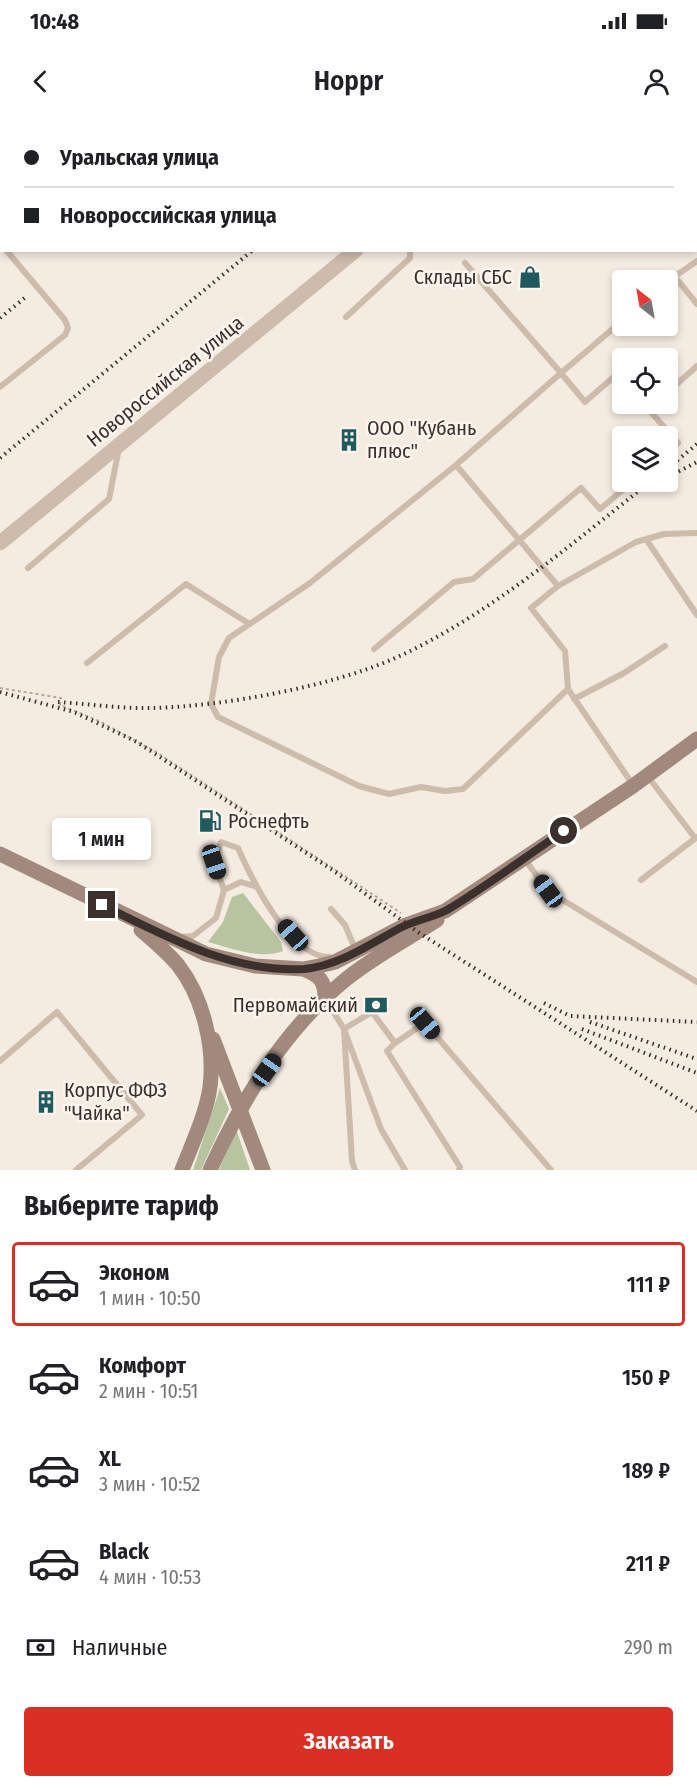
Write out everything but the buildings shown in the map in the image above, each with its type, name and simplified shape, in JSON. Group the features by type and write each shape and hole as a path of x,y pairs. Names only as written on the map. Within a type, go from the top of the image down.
{"main road":[{"path":"210,1170 241,1107 292,1033 325,998 416,927 525,860 697,741"},
{"path":"0,854 206,954 255,966 303,969 335,962 416,927 445,911 649,778 697,741"},
{"path":"122,915 165,950 179,966 204,1017 241,1107 263,1170"},
{"path":"303,969 318,975 325,986 325,998"},
{"path":"182,1170 210,1088 210,1052 204,1017"}],"street":[{"name":"Новороссийская улица","path":"0,543 354,252"}],"lane":[{"path":"0,387 65,335 68,328 65,320 8,252"},
{"path":"346,316 410,258 410,252"},
{"path":"678,276 697,261"},
{"path":"465,263 585,402 612,378"},
{"path":"678,280 697,304"},
{"path":"568,689 463,789 445,791 421,787 389,794 359,786 218,717 211,704 219,657 229,638 310,583 456,465 612,330"},
{"path":"678,383 697,366"},
{"path":"653,414 663,426"},
{"path":"28,568 109,498 120,445"},
{"path":"456,465 558,586"},
{"path":"374,649 454,582 473,579 581,488 600,509 620,492"},
{"path":"633,786 568,689 565,651 531,608 558,586 636,542 664,534 697,532"},
{"path":"646,538 697,615"},
{"path":"87,663 186,584 248,623"},
{"path":"574,699 624,673 665,646"},
{"path":"641,880 696,838 649,778"},
{"path":"170,938 193,936 204,930 216,918 224,890 214,862 221,842 238,848 254,886 278,919 307,951 321,957 356,952 345,925 331,909"},
{"path":"525,860 548,891 697,982"},
{"path":"224,890 241,882 254,886"},
{"path":"325,998 344,1029 381,1129 405,1170"},
{"path":"0,1061 57,1012 142,1114 76,1170"},
{"path":"344,1029 372,1012 395,1043"},
{"path":"462,1169 387,1051 425,1023 551,1170"},
{"path":"344,1029 352,1161 355,1170"}],"path":[{"path":"0,688 61,698 60,705 99,722 156,752 416,927"}],"green space":[{"path":"243,893 281,942 283,951 255,954 208,942 223,922 232,897"},
{"path":"220,1088 229,1109 201,1170 193,1170"},
{"path":"236,1129 250,1170 219,1170"}],"railway":[{"path":"0,458 251,252"},
{"path":"0,318 27,296"},
{"path":"678,460 697,444"},
{"path":"678,472 697,462"},
{"path":"58,702 142,708 211,703 275,693 367,669 428,642 495,601 637,492"},
{"path":"0,692 74,712 137,742 334,871 418,932 697,1111"},
{"path":"544,1003 570,1016 697,1022"},
{"path":"590,1022 697,1059"},
{"path":"582,1029 697,1073"}],"place":[{"name":"Склады СБС","path":"530,277"},
{"name":"ООО \"Кубань плюс\"","path":"349,440"},
{"name":"Роснефть","path":"210,821"},
{"name":"Первомайский","path":"376,1005"},
{"name":"Корпус ФФЗ \"Чайка\"","path":"46,1102"}],"route":[{"path":"102,905 206,954 255,966 303,969 335,962 406,925 445,911 564,831"}]}
